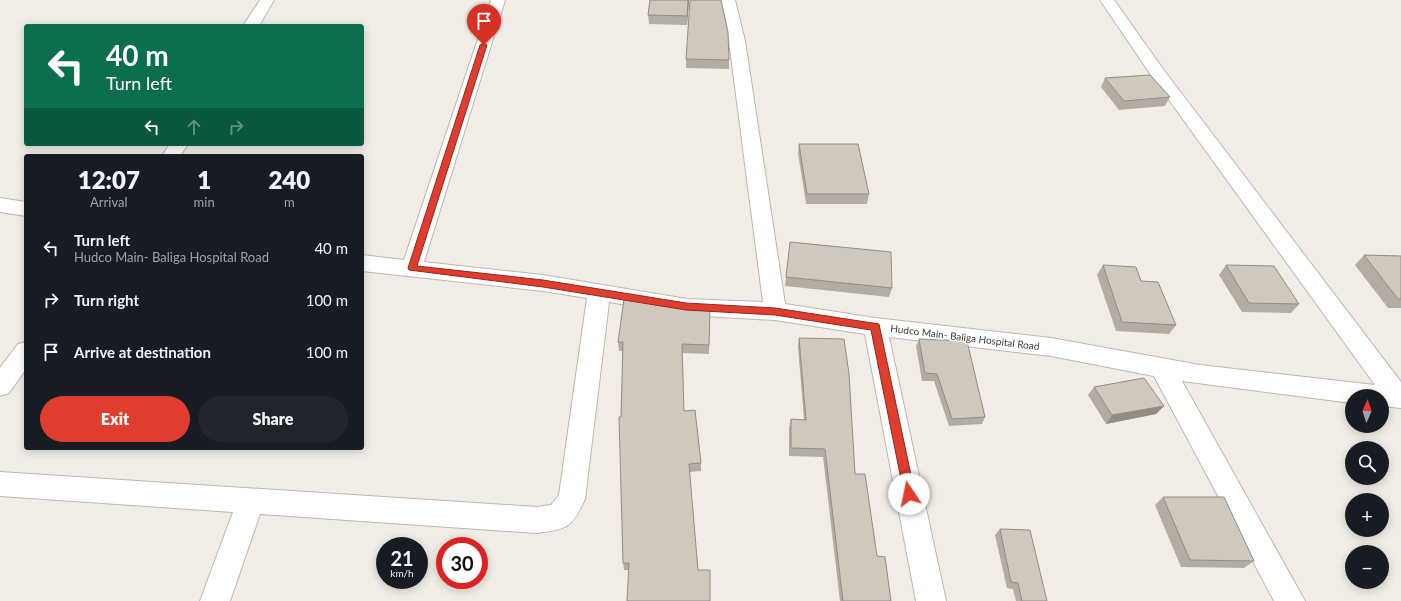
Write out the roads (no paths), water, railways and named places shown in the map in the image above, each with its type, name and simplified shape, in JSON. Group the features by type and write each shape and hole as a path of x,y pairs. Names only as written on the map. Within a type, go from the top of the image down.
{"street":[{"path":"252,24 267,0"},
{"path":"412,268 498,0"},
{"path":"728,0 737,42 775,311"},
{"path":"1107,0 1157,72 1400,398"},
{"path":"0,206 24,209"},
{"name":"Hudco Main- Baliga Hospital Road","path":"364,262 543,284 686,307 775,311 875,327 1051,347 1200,375 1400,398"},
{"path":"0,484 537,520 559,517 572,499 599,293"},
{"path":"875,327 931,601"},
{"path":"0,386 24,354"},
{"path":"1162,368 1290,601"},
{"path":"215,601 251,501"}]}
